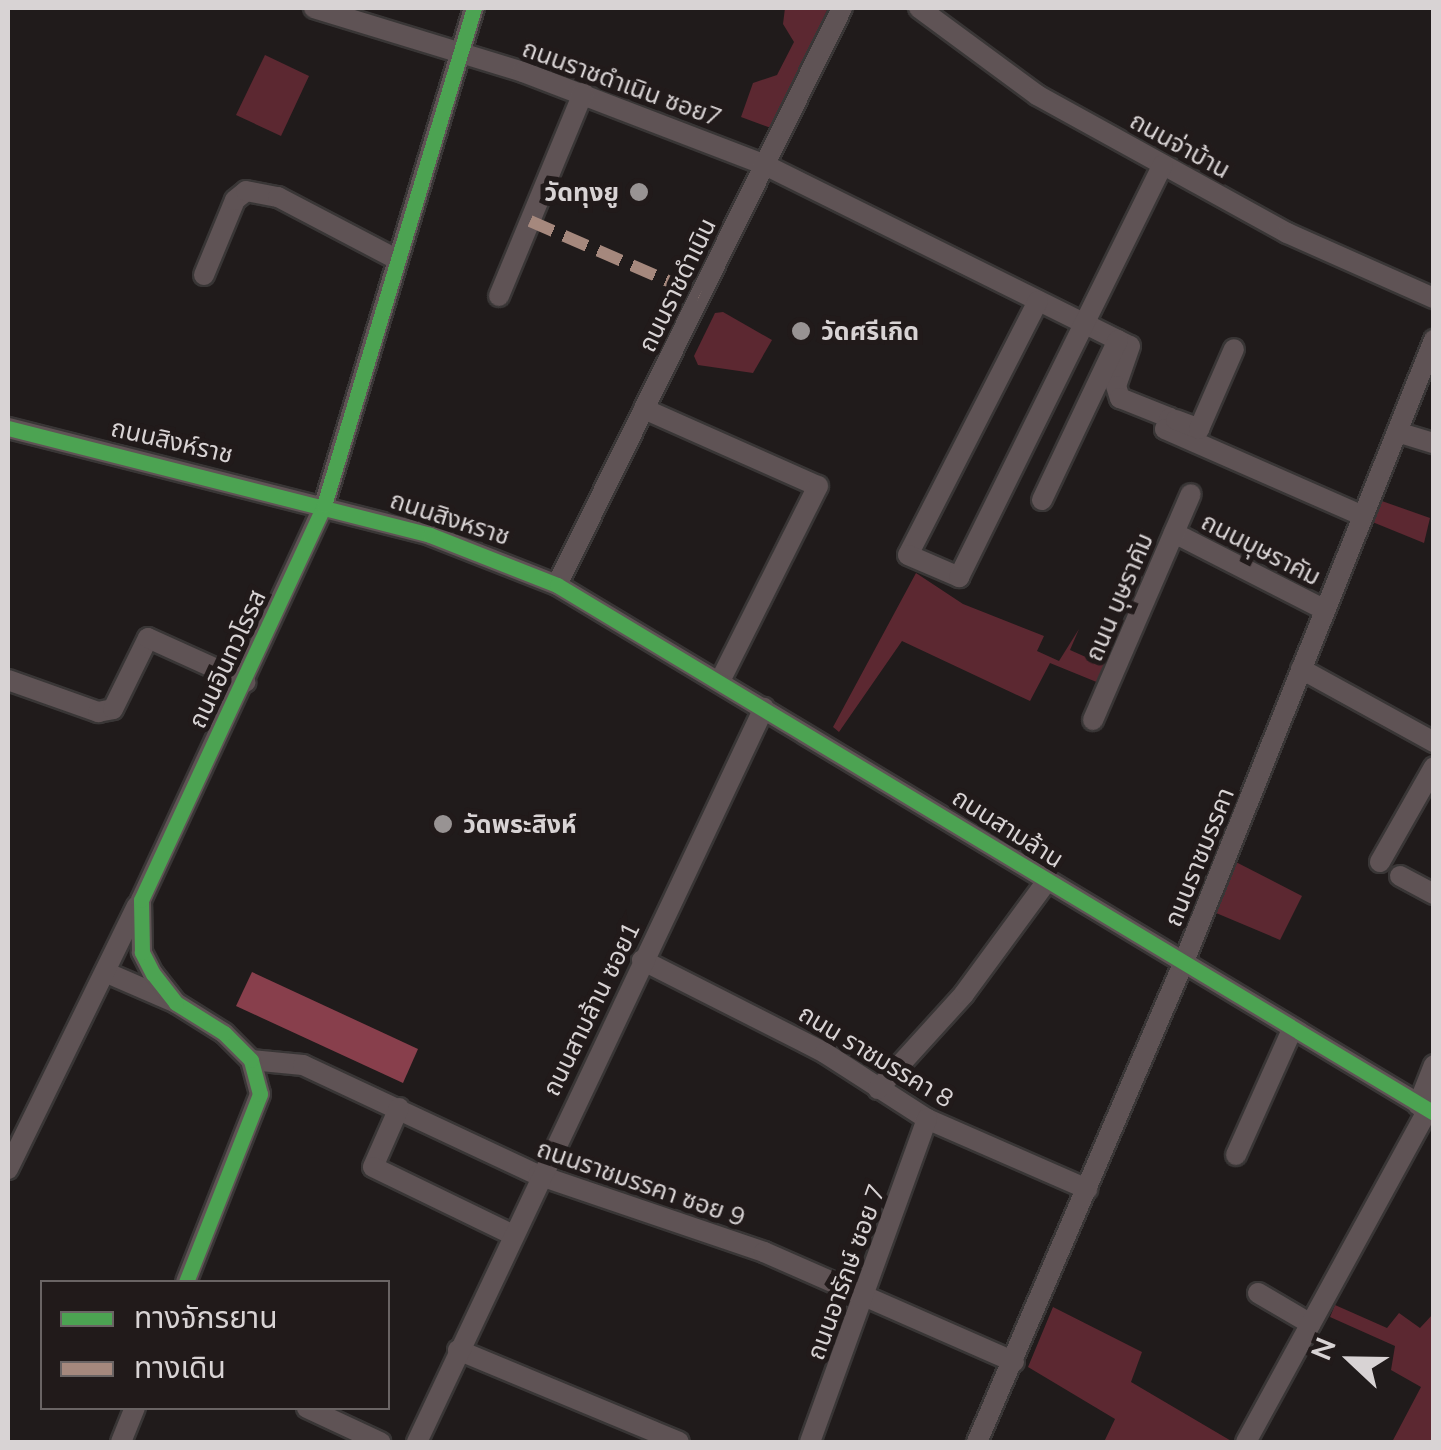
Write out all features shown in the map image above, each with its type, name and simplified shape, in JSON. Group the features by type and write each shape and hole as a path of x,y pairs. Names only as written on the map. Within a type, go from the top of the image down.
{"street":[{"name":"ถนนราชดำเนิน ซอย7","path":"314,8 583,94 764,165 1118,340"},
{"name":"ถนนอินทวโรรส","path":"176,1003 142,952 140,900 245,682 324,505 394,258 474,8"},
{"name":"ถนนราชดำเนิน","path":"557,585 842,8"},
{"name":"ถนนจ่าบ้าน","path":"918,8 1037,95 1287,233 1434,298"},
{"path":"499,296 583,94"},
{"path":"1038,302 908,556 958,578 1081,323 1163,165"},
{"path":"204,275 234,200 246,191 278,198 394,258"},
{"path":"1042,500 1118,340 1131,352 1116,393 1199,430 1234,348"},
{"name":"ถนนราชมรรคา","path":"977,1442 1183,964 1434,340"},
{"path":"644,408 818,486 720,681"},
{"path":"1170,418 1165,429 1362,516"},
{"name":"ถนนสิงห์ราช","path":"8,428 324,505"},
{"path":"1396,432 1434,443"},
{"name":"ถนน บุษราคัม","path":"1093,720 1192,494"},
{"name":"ถนนสิงหราช","path":"324,505 486,554 557,585"},
{"path":"315,526 352,513"},
{"name":"ถนนบุษราคัม","path":"1174,533 1325,610"},
{"name":"ถนนสามล้าน","path":"557,585 1291,1032 1426,1109"},
{"path":"8,680 98,712 113,709 148,638 245,682"},
{"path":"1301,669 1430,730"},
{"name":"ถนนสามล้าน ซอย1","path":"416,1442 538,1176 764,708"},
{"path":"1380,862 1434,767"},
{"path":"1400,876 1434,894"},
{"path":"878,1088 964,994 1046,881"},
{"path":"8,1169 140,900"},
{"name":"ถนน ราชมรรคา 8","path":"642,960 740,1006 927,1119 1087,1189"},
{"name":"ถนนอินทวโรรส","path":"105,972 176,1003 224,1033 251,1060"},
{"path":"1236,1155 1291,1032"},
{"path":"187,1280 260,1094 251,1060"},
{"name":"ถนนราชมรรคา ซอย 9","path":"251,1060 302,1065 538,1176 764,1252 1014,1362"},
{"path":"1246,1442 1426,1109 1434,1064"},
{"path":"400,1108 373,1167 512,1234"},
{"name":"ถนนอารักษ์ ซอย 7","path":"810,1442 927,1119"},
{"path":"1258,1292 1311,1324"},
{"path":"458,1350 679,1442"},
{"path":"120,1442 134,1410"},
{"path":"311,1410 380,1442"}],"shaded area":[{"path":"785,8 828,8 771,128 741,117 753,83 777,75 794,42 783,24"},
{"path":"265,55 309,76 281,136 236,115"},
{"path":"723,312 772,340 753,373 698,365 694,356 715,313"},
{"path":"1379,500 1430,518 1424,543 1370,521"},
{"path":"916,573 963,604 1044,636 1037,651 1059,661 1079,629 1070,650 1097,662 1105,646 1111,657 1099,683 1050,663 1030,701 902,641 839,732 833,727"},
{"path":"1232,860 1302,896 1280,940 1209,910"},
{"path":"252,972 418,1049 403,1083 236,1006"},
{"path":"1335,1305 1387,1328 1399,1313 1420,1328 1433,1314 1433,1442 1392,1442 1421,1387 1391,1370 1395,1346 1330,1317"},
{"path":"1053,1307 1142,1352 1131,1382 1233,1442 1104,1442 1115,1419 1028,1367"}],"marked path":[{"path":"530,221 700,295"}],"cycle path":[{"path":"187,1280 260,1094 251,1060 224,1033 176,1003 153,974 142,952 141,900 324,505 474,8"},
{"path":"8,428 430,535 557,585 1434,1113"}],"place":[{"name":"วัดทุงยู","path":"639,192"},
{"name":"วัดศรีเกิด","path":"801,331"},
{"name":"วัดพระสิงห์","path":"443,824"}]}
